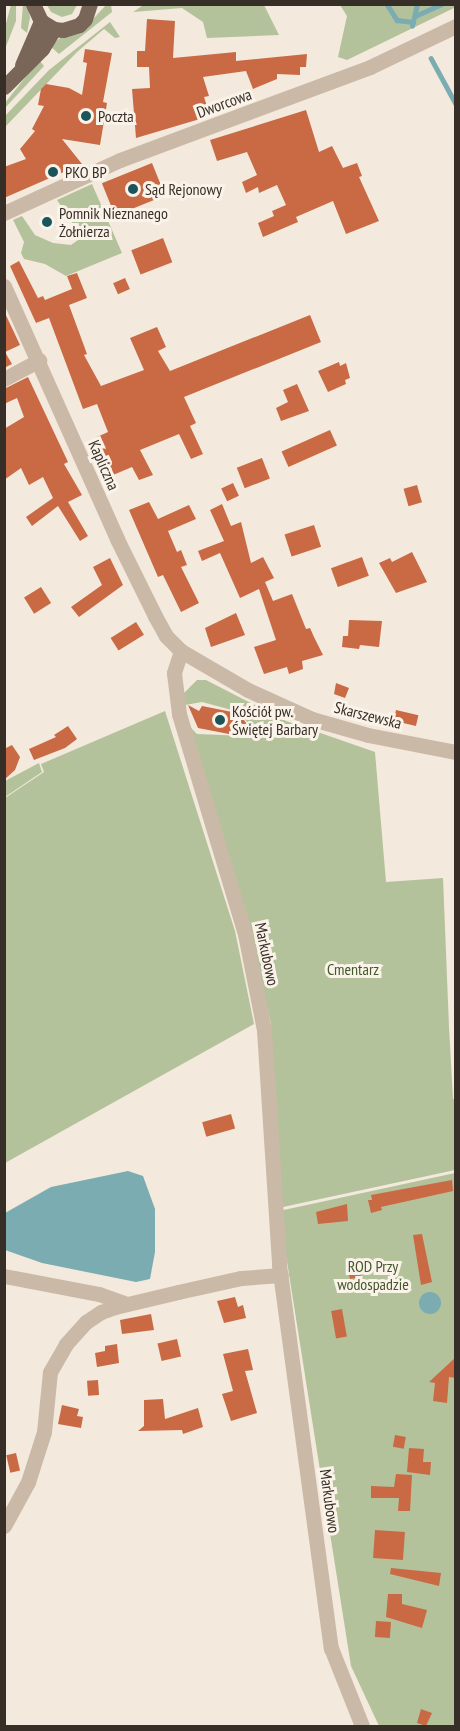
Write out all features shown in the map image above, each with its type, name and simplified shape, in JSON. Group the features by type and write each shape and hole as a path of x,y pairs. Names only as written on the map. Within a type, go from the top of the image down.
{"main road":[{"path":"33,4 41,21 54,30 71,29 79,25 85,19 90,4"},
{"path":"20,71 41,21"},
{"path":"4,87 42,49 54,30"}],"street":[{"name":"Dworcowa","path":"4,213 120,160 370,67 456,26"},
{"name":"Kapliczna","path":"4,286 117,539 166,636 181,651"},
{"path":"4,379 39,360"},
{"name":"Skarszewska","path":"181,651 248,690 312,719 368,735 456,752"},
{"name":"Markubowo","path":"181,651 174,673 179,714 245,934 264,1030 280,1275 331,1648 362,1726"},
{"path":"4,1526 28,1482 44,1432 51,1372 58,1356 86,1322 100,1312 126,1304 241,1278 280,1275"},
{"path":"4,1276 99,1294 126,1304"}],"green space":[{"path":"145,4 264,5 279,35 207,38 203,22 182,8 133,12"},
{"path":"455,4 456,7 347,60 338,57 347,16 340,5"},
{"path":"11,5 16,5 16,21 5,49 5,27"},
{"path":"23,5 28,5 30,18 27,33 21,28"},
{"path":"47,5 77,5 72,14 62,17 51,12"},
{"path":"106,5 111,5 112,12 59,54 50,46 60,38 83,30"},
{"path":"110,22 120,37 115,38 104,29 77,52 6,126 4,117 49,70"},
{"path":"39,60 44,66 5,108 5,103"},
{"path":"92,184 122,253 66,276 45,264 24,259 21,253 24,242 13,220 22,216 35,235 53,243 71,245 78,240 79,233 57,200"},
{"name":"Cmentarz","path":"197,680 206,680 286,721 375,752 386,882 443,878 453,1099 456,1099 455,1170 283,1207 278,1170 271,1024 246,914 189,726 197,734 245,736 248,723 232,710 202,702 185,705 183,694"},
{"path":"165,711 235,931 254,1024 5,1163 5,798 44,772 41,764"},
{"path":"39,763 42,772 5,797 5,781"},
{"name":"ROD Przy wodospadzie","path":"455,1173 455,1726 379,1726 351,1666 279,1211"}],"water":[{"path":"128,1171 143,1176 155,1209 155,1252 150,1279 136,1282 42,1263 5,1250 5,1213 51,1187"},
{"path":"430,1292 438,1295 441,1303 438,1311 430,1314 422,1311 419,1303 422,1295"}],"building":[{"path":"147,19 175,21 173,58 236,52 236,61 307,54 306,67 300,67 300,75 277,74 277,79 253,89 246,71 203,77 209,96 204,97 210,116 136,138 132,89 150,88 149,67 137,67 137,51 145,51"},
{"path":"85,49 112,53 103,102 107,103 100,145 62,139 82,164 4,198 4,167 26,159 20,149 35,131 32,129 44,106 38,105 41,89 46,84 69,88 82,95 87,63 83,62"},
{"path":"306,110 319,152 332,146 343,168 357,163 362,176 359,177 379,221 346,234 333,201 296,217 298,222 263,237 258,223 274,216 272,211 286,205 277,185 259,193 258,187 246,193 242,182 257,175 247,152 217,161 210,140"},
{"name":"Sąd Rejonowy","path":"152,163 165,195 115,216 102,183"},
{"path":"163,238 172,262 141,274 131,250"},
{"path":"19,261 38,298 43,296 45,300 72,289 67,276 77,273 87,298 69,305 87,354 84,355 101,386 144,370 130,338 157,327 166,347 158,351 170,371 310,315 321,342 184,397 196,423 190,426 203,454 191,459 179,434 140,450 153,475 139,480 132,467 113,475 97,437 108,432 97,404 83,409 49,318 36,323 10,266"},
{"path":"125,278 130,289 118,294 113,283"},
{"path":"4,311 20,345 5,352 12,364 4,368"},
{"path":"339,362 340,366 346,363 350,378 345,380 346,384 328,392 318,371"},
{"path":"28,377 68,462 64,464 82,495 68,502 88,536 80,541 58,506 32,526 26,517 53,498 43,477 29,485 21,468 4,480 4,429 24,417 17,398 4,404 4,389"},
{"path":"297,384 309,411 281,421 276,408 288,402 283,390"},
{"path":"330,430 337,446 288,467 282,452"},
{"path":"262,458 270,479 245,488 237,468"},
{"path":"233,483 239,496 227,501 221,488"},
{"path":"417,485 422,502 409,506 404,489"},
{"path":"149,502 158,519 189,505 196,519 168,531 177,552 181,550 187,565 181,567 199,603 181,612 163,575 158,577 129,510"},
{"path":"222,504 231,526 241,522 251,563 263,557 274,578 265,582 273,601 292,594 306,629 310,628 323,655 302,661 303,669 289,674 287,667 264,674 254,647 276,640 259,589 240,598 220,553 202,561 198,551 224,541 210,510"},
{"path":"314,525 321,547 292,556 285,535"},
{"path":"412,552 427,582 396,593 379,563 390,558 392,562"},
{"path":"362,557 369,576 338,587 331,568"},
{"path":"110,558 123,585 79,617 71,607 102,585 93,567"},
{"path":"41,587 51,603 34,614 24,598"},
{"path":"236,613 245,635 211,647 205,628"},
{"path":"349,620 382,621 379,647 360,645 359,649 342,647 343,636 348,636"},
{"path":"136,622 144,635 119,651 111,638"},
{"path":"336,683 349,688 345,698 334,694"},
{"name":"Kościół pw. Świętej Barbary","path":"188,705 199,711 202,706 232,712 232,716 242,717 246,723 245,731 240,734 229,731 229,734 198,728"},
{"path":"396,710 418,715 416,726 394,721"},
{"path":"68,726 77,739 65,748 34,760 29,749 56,737 54,735"},
{"path":"12,745 20,757 15,770 4,780 4,749"},
{"path":"231,1114 235,1128 206,1137 202,1122"},
{"path":"452,1180 453,1191 381,1207 382,1210 371,1213 368,1200 372,1200 371,1195"},
{"path":"347,1204 348,1221 318,1224 316,1212"},
{"path":"422,1234 432,1282 421,1285 413,1235"},
{"path":"359,1264 361,1277 350,1279 347,1267"},
{"path":"235,1297 238,1307 243,1305 246,1318 224,1323 217,1301"},
{"path":"342,1309 347,1337 336,1338 331,1311"},
{"path":"151,1314 154,1330 122,1334 120,1320"},
{"path":"177,1339 181,1357 162,1361 158,1343"},
{"path":"117,1344 119,1363 97,1367 95,1353 105,1351 105,1346"},
{"path":"248,1349 253,1370 245,1371 257,1413 231,1421 222,1394 233,1391 223,1354"},
{"path":"456,1357 456,1378 449,1377 447,1403 433,1401 435,1383 429,1382"},
{"path":"98,1380 99,1395 88,1396 87,1381"},
{"path":"163,1399 165,1419 198,1408 203,1427 183,1434 182,1430 138,1431 144,1426 144,1400"},
{"path":"62,1405 79,1409 77,1416 83,1417 81,1428 58,1424"},
{"path":"395,1435 406,1437 404,1449 393,1447"},
{"path":"409,1448 424,1449 423,1462 431,1462 430,1475 407,1472"},
{"path":"16,1453 20,1471 10,1473 6,1455"},
{"path":"396,1474 412,1475 410,1511 398,1511 399,1498 371,1498 371,1486 394,1487"},
{"path":"375,1530 405,1532 403,1560 373,1558"},
{"path":"391,1568 441,1573 439,1586 390,1574"},
{"path":"388,1594 402,1594 402,1604 427,1610 422,1628 386,1617"},
{"path":"376,1621 391,1622 390,1638 375,1637"},
{"path":"421,1709 432,1713 426,1726 417,1723"}],"waterway":[{"path":"387,4 397,20 413,22"},
{"path":"412,26 417,4"},
{"path":"415,16 442,4"},
{"path":"431,58 456,104"}],"place":[{"name":"Poczta","path":"86,116"},
{"name":"PKO BP","path":"53,172"},
{"name":"Sąd Rejonowy","path":"133,189"},
{"name":"Pomnik Nieznanego Żołnierza","path":"47,222"},
{"name":"Kościół pw. Świętej Barbary","path":"220,720"}]}
